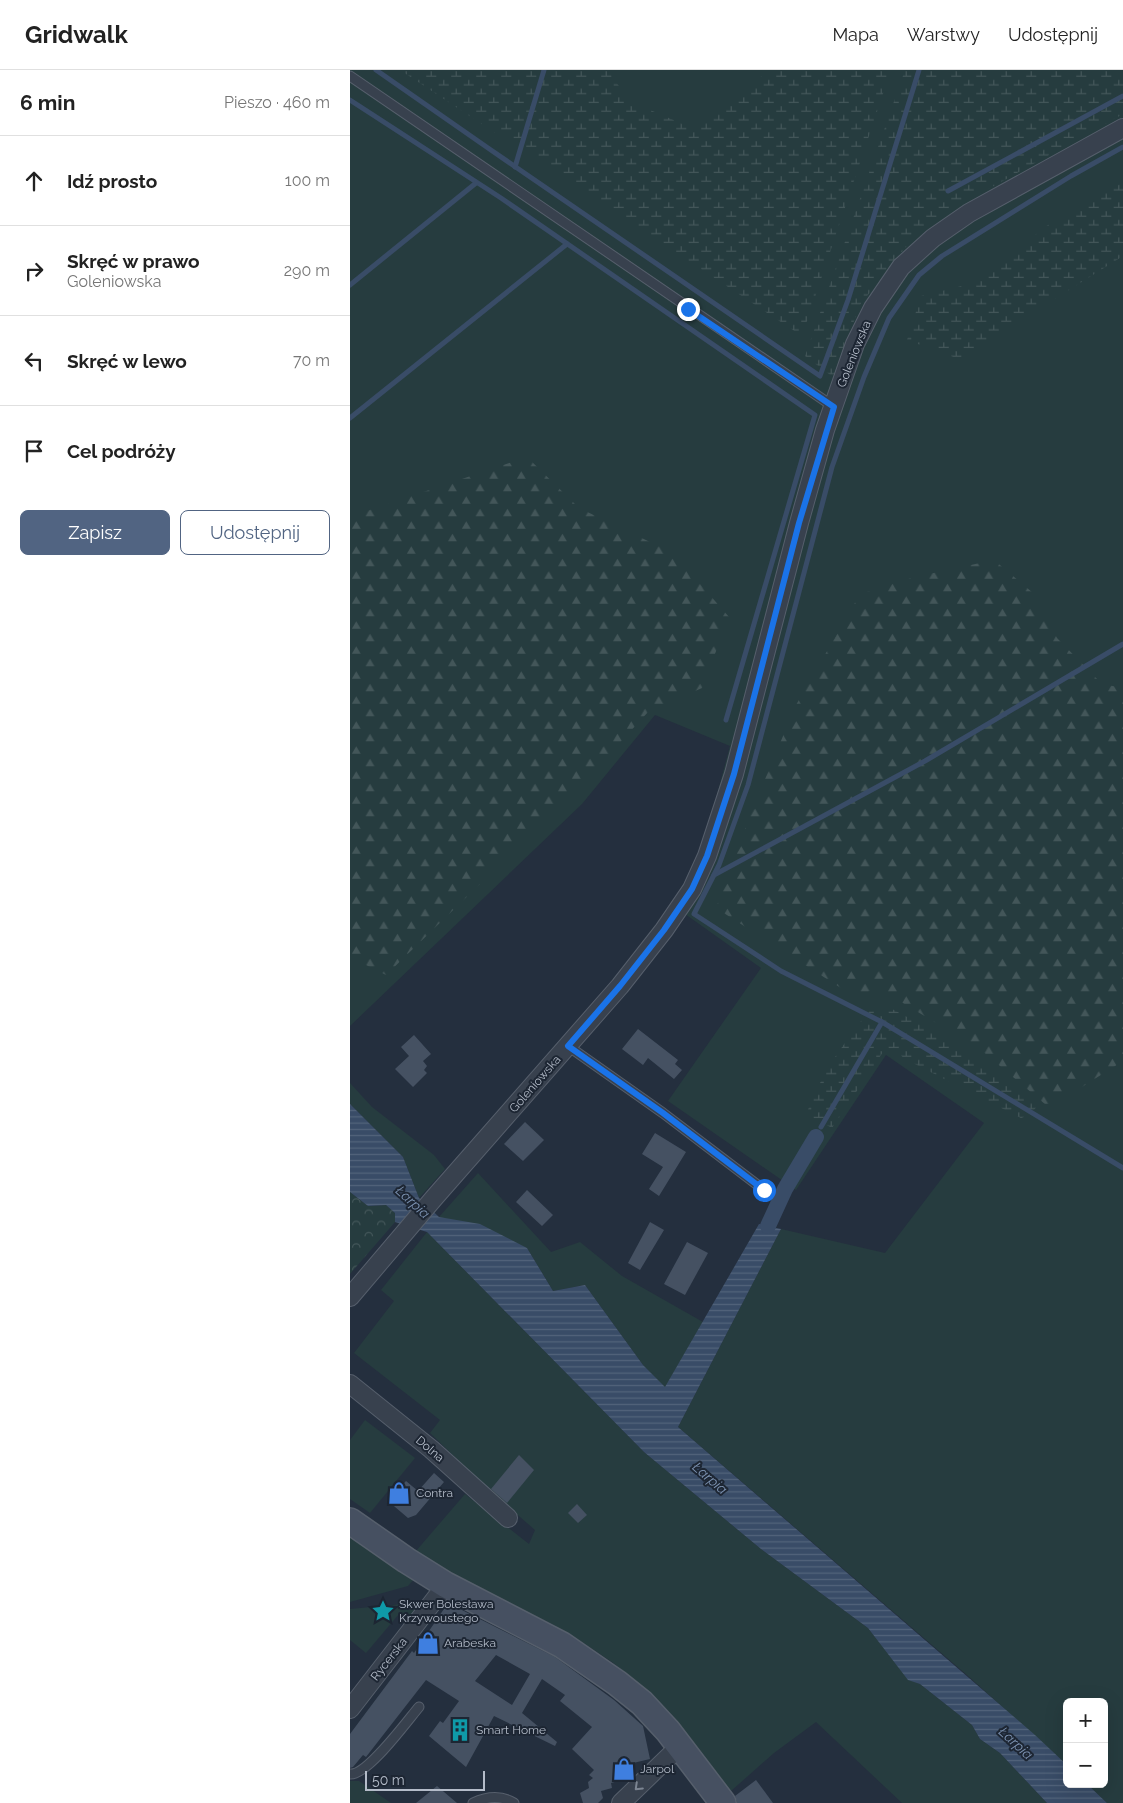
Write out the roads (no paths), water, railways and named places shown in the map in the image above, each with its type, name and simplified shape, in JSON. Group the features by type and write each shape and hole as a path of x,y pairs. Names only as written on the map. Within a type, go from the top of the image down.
{"street":[{"name":"Goleniowska","path":"350,1297 406,1230 620,986 664,930 692,889 707,856 734,774 799,523 834,407 859,337 873,308 901,266 933,238 969,213 1123,128"},
{"name":"Dolna","path":"350,1384 431,1449 508,1518"},
{"path":"350,1520 406,1560 446,1585 546,1637 586,1661 642,1704 659,1720 722,1803"},
{"name":"Rycerska","path":"350,1709 446,1585"},
{"path":"621,1803 680,1746"}],"lane":[{"path":"350,76 834,407"},
{"path":"568,1046 663,1113 764,1190"},
{"path":"350,1774 355,1775 370,1766 419,1707"},
{"path":"473,1803 481,1799 496,1798 514,1803"}],"water":[{"name":"Łarpia","path":"350,1104 403,1157 419,1198 439,1217 480,1224 527,1248 553,1291 585,1285 643,1365 665,1387 759,1224 781,1229 678,1427 1063,1761 1063,1788 1091,1788 1107,1803 1047,1803 1000,1753 980,1739 972,1725 920,1684 908,1680 868,1628 761,1549 644,1452 427,1232 395,1222 395,1213 386,1205 368,1206 350,1192"}],"waterway":[{"path":"376,70 820,376 848,300 919,70"},
{"path":"515,167 544,70"},
{"path":"948,191 1123,96"},
{"path":"350,100 501,198 815,415 726,720"},
{"path":"821,1127 882,1022 781,971 694,914 719,865 748,785 832,467 864,377 889,318 919,275 942,256 1071,176 1123,147"},
{"path":"350,285 476,183"},
{"path":"350,418 567,244"},
{"path":"714,875 925,761 1123,644"},
{"path":"882,1022 1123,1168"},
{"path":"768,1226 785,1189 816,1137"}],"place":[{"name":"Contra","path":"399,1493"},
{"name":"Skwer Bolesława Krzywoustego","path":"383,1611"},
{"name":"Arabeska","path":"428,1643"},
{"name":"Smart Home","path":"460,1730"},
{"name":"Jarpol","path":"624,1769"}]}
